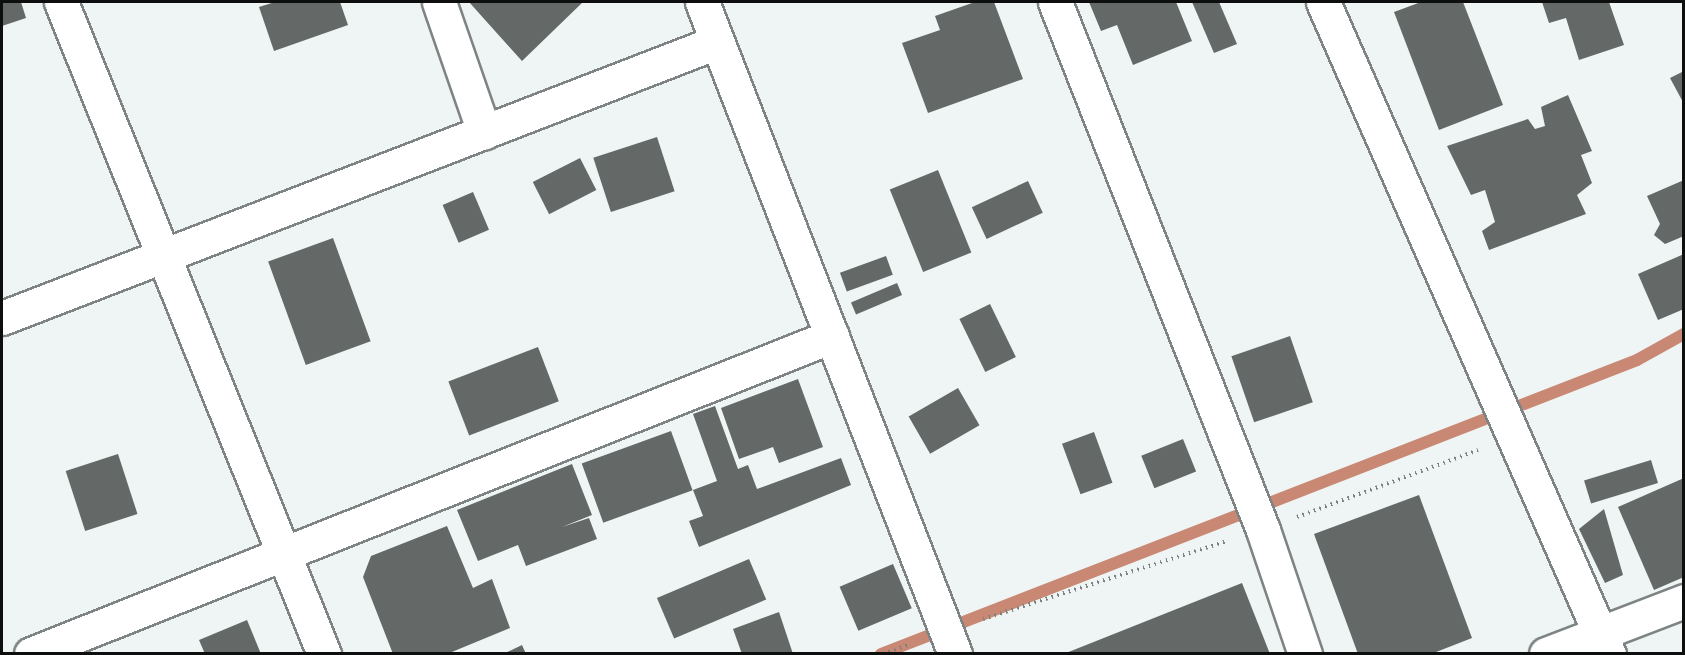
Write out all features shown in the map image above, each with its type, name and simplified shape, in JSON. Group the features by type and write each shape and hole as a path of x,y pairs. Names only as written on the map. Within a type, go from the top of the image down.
{"street":[{"path":"61,2 282,556 324,654"},
{"path":"439,2 484,132"},
{"path":"702,2 950,642"},
{"path":"1055,2 1263,530 1305,654"},
{"path":"1323,2 1605,644"},
{"path":"2,318 717,42"},
{"path":"31,654 832,336"},
{"path":"1546,654 1605,644 1683,601"}],"path":[{"path":"883,654 950,642 1263,530 1515,436"}],"building":[{"path":"2,2 21,2 26,18 2,26"},
{"path":"275,2 340,2 348,25 274,51 259,7"},
{"path":"469,2 583,2 522,61"},
{"path":"975,2 994,2 1023,79 928,113 902,43 940,30 935,16"},
{"path":"1089,2 1176,2 1192,41 1133,65 1117,25 1101,31"},
{"path":"1192,2 1219,2 1237,44 1214,53"},
{"path":"1421,2 1463,2 1503,105 1439,130 1394,12"},
{"path":"1542,2 1609,2 1624,45 1579,60 1566,18 1549,23"},
{"path":"1684,71 1684,104 1670,78"},
{"path":"1568,95 1592,151 1581,155 1592,183 1577,195 1586,214 1489,250 1482,231 1495,222 1485,190 1471,195 1447,146 1528,119 1535,129 1545,126 1541,107"},
{"path":"657,137 675,191 611,212 593,158"},
{"path":"580,158 596,190 549,214 533,182"},
{"path":"938,170 971,253 923,272 890,189"},
{"path":"1684,180 1684,236 1665,244 1654,235 1660,224 1647,196"},
{"path":"1028,181 1043,213 987,239 972,207"},
{"path":"473,192 489,230 459,243 443,205"},
{"path":"333,238 371,341 306,365 268,262"},
{"path":"1684,254 1684,309 1658,320 1638,274"},
{"path":"886,256 893,275 847,292 840,273"},
{"path":"897,283 902,295 856,315 851,303"},
{"path":"990,304 1016,357 985,372 959,319"},
{"path":"1290,336 1313,402 1254,422 1231,356"},
{"path":"538,347 559,401 469,436 448,381"},
{"path":"798,379 823,447 779,463 773,447 739,459 721,408"},
{"path":"958,388 980,425 930,454 909,416"},
{"path":"715,406 738,469 748,465 757,489 841,458 851,485 699,547 689,521 703,516 693,490 717,481 693,414"},
{"path":"671,431 693,490 603,523 582,463"},
{"path":"1094,432 1112,483 1081,494 1062,444"},
{"path":"1183,439 1196,471 1154,488 1141,456"},
{"path":"118,454 137,514 85,531 66,471"},
{"path":"1651,460 1658,483 1591,503 1584,480"},
{"path":"572,464 592,515 562,527 589,518 597,539 526,566 518,545 478,561 457,510"},
{"path":"1684,478 1684,577 1654,590 1618,507"},
{"path":"1419,495 1472,638 1431,654 1358,654 1314,534"},
{"path":"1604,509 1623,575 1605,583 1579,529"},
{"path":"447,526 473,588 492,579 510,628 447,654 393,654 363,577 371,556"},
{"path":"749,559 766,600 674,639 657,598"},
{"path":"893,564 912,608 858,631 840,587"},
{"path":"1242,583 1270,654 1066,654 1066,653"},
{"path":"779,612 793,654 742,654 733,629"},
{"path":"247,620 261,654 205,654 199,640"},
{"path":"522,645 526,654 503,654"}],"waterway":[{"path":"881,654 1637,360 1684,334"}]}
